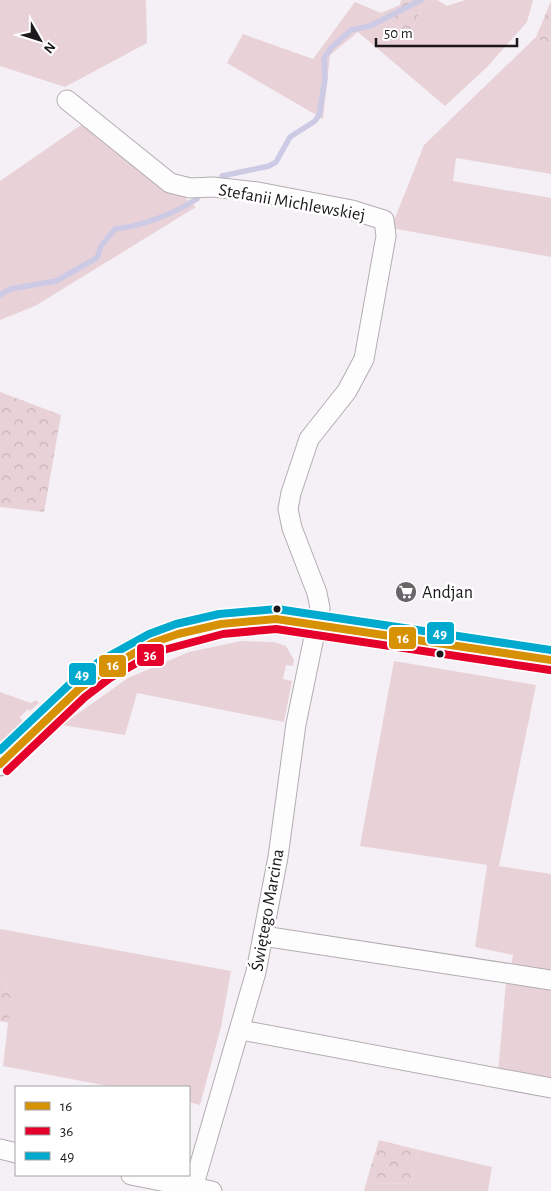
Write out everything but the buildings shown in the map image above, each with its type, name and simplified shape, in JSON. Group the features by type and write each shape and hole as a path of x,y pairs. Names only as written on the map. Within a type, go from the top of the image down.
{"street":[{"name":"Stefanii Michlewskiej","path":"66,100 170,183 190,188 213,187 258,192 352,210 384,220 386,236 364,358 346,391 309,439 291,493 288,509 292,528 317,593 320,608 317,624"},
{"path":"0,764 79,689 105,670 152,643 178,634 242,621 276,619 317,624 551,660"},
{"name":"Świętego Marcina","path":"192,1189 240,1030 263,936 278,857 296,724 317,624"},
{"path":"263,936 551,980"},
{"path":"240,1030 551,1088"},
{"path":"0,1149 15,1153"},
{"path":"134,1176 192,1189 212,1191"}],"green space":[{"path":"0,0 146,0 147,43 65,87 0,66"},
{"path":"401,0 437,0 422,6 410,37 381,13 400,5"},
{"path":"437,0 447,6 465,0 533,0 527,22 487,67 445,106 358,32 330,55 323,119 227,63 243,34 313,59 355,2 381,13 410,37 422,6"},
{"path":"551,1 551,46 536,37"},
{"path":"536,37 551,46 551,174 456,158 453,181 551,198 551,257 391,228 424,145"},
{"path":"84,123 187,193 185,198 196,207 35,306 0,320 0,181"},
{"path":"0,392 61,415 44,512 0,507"},
{"path":"241,641 274,642 286,646 294,660 293,666 286,665 283,679 292,681 284,722 137,693 125,735 62,725 128,678 189,652"},
{"path":"394,661 536,685 499,866 551,874 551,972 511,966 513,955 475,947 487,865 360,846"},
{"path":"0,692 31,703 36,700 39,703 30,711 28,709 20,717 25,726 0,751"},
{"path":"0,929 231,971 221,1027 200,1105 190,1102 190,1086 108,1086 3,1066 11,997 4,982 0,981"},
{"path":"0,981 4,982 11,997 9,1023 0,1021"},
{"path":"506,982 551,988 551,1080 498,1072"},
{"path":"379,1140 419,1150 410,1184 366,1183"},
{"path":"419,1150 492,1167 488,1191 364,1191 366,1183 410,1184"}],"waterway":[{"path":"222,176 269,166 276,162 290,137 315,121 319,115 325,79 324,58 331,48 351,30 370,26 421,0"},
{"path":"0,295 10,289 56,281 97,258 101,246 115,229 137,225 158,218 178,210 197,199"}],"transit line":[{"name":"49","path":"0,750 72,682 100,661 149,634 176,624 219,614 277,609 551,650"},
{"name":"16","path":"0,764 79,689 105,670 152,643 178,634 221,624 276,619 551,660"},
{"name":"36","path":"7,771 85,697 110,678 156,652 223,634 276,629 550,670"}],"place":[{"name":"Andjan","path":"406,592"}]}
